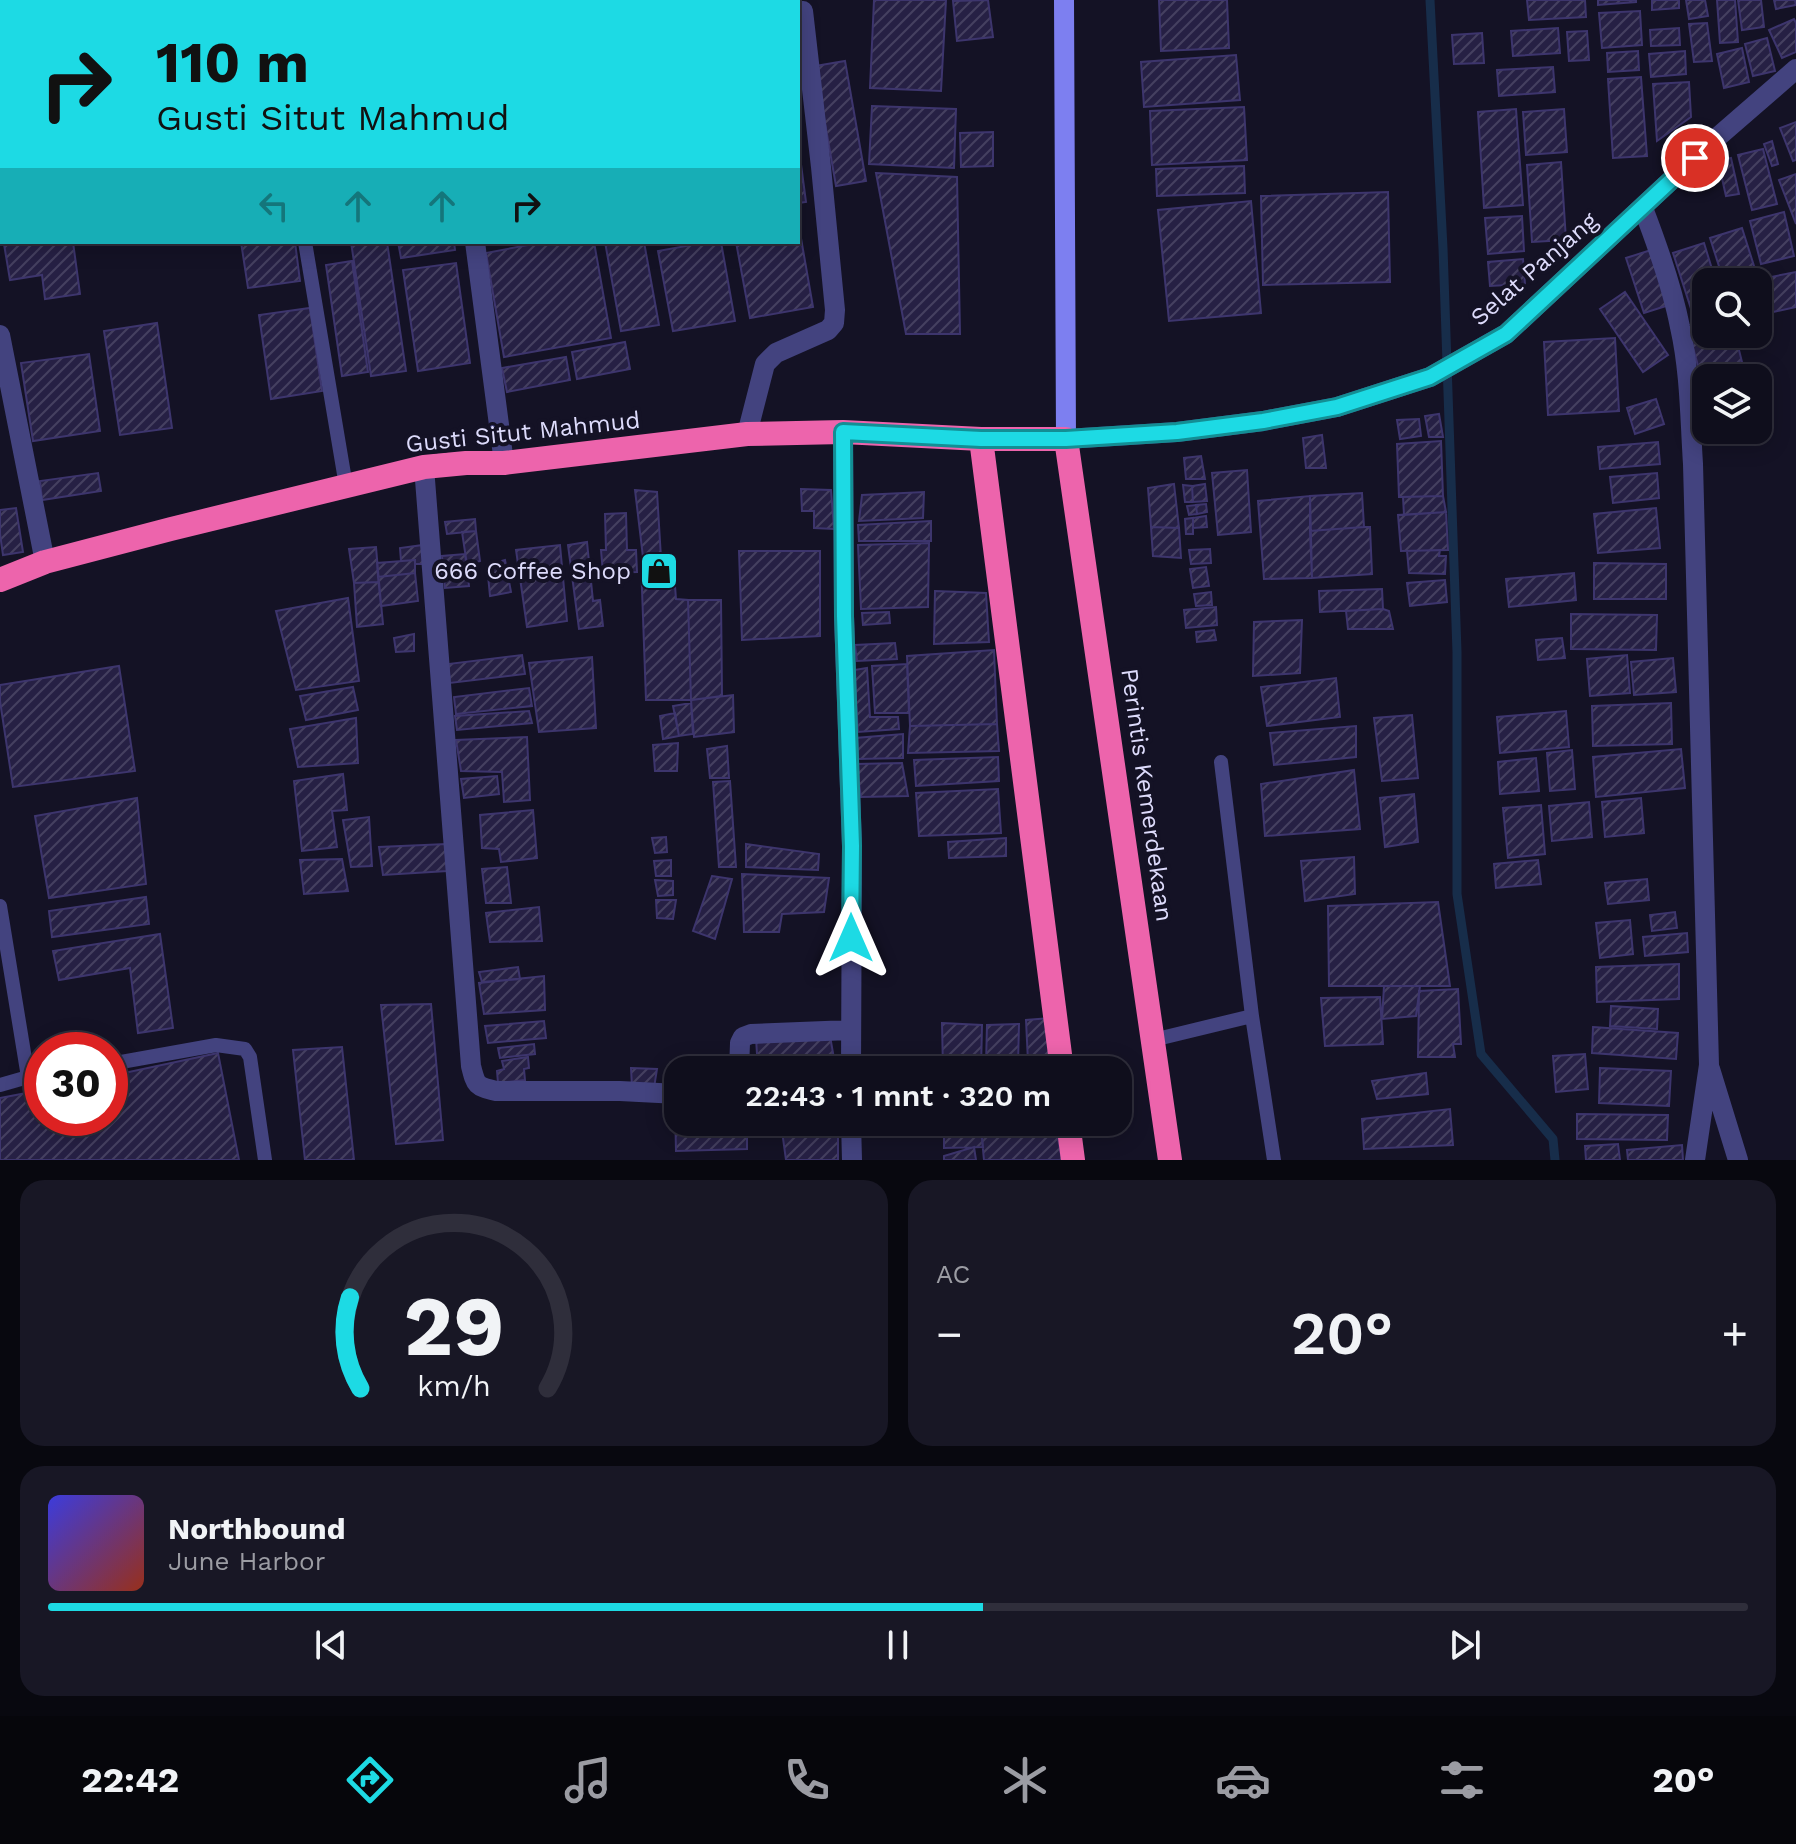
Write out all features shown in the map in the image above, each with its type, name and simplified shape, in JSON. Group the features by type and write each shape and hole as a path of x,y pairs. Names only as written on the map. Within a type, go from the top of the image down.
{"highway":[{"name":"Gusti Situt Mahmud","path":"0,580 45,562 424,467 504,463 747,434 843,432 981,439 1066,439"},
{"path":"981,439 1060,1056"},
{"name":"Perintis Kemerdekaan","path":"1066,439 1170,1160"},
{"path":"1070,1136 1073,1160"}],"street":[{"path":"1064,0 1066,439"},
{"path":"747,434 765,364 776,353 828,330 834,323 823,183 803,11"},
{"name":"Selat Panjang","path":"1066,439 1177,432 1263,421 1337,407 1430,377 1506,334 1712,142 1796,69"},
{"path":"1643,208 1662,258 1681,328 1693,464 1709,1065 1695,1160"},
{"path":"475,244 504,463"},
{"path":"0,335 45,562"},
{"path":"843,432 844,616 852,846 851,1056"},
{"path":"424,467 474,1081 480,1087 496,1091 664,1093"},
{"path":"740,1056 743,1037 751,1034 850,1030"},
{"path":"1709,1065 1738,1160"},
{"path":"851,1136 852,1160"}],"lane":[{"path":"305,244 346,486"},
{"path":"1221,762 1252,1016 1274,1160"},
{"path":"0,906 26,1032"},
{"path":"1153,1040 1252,1016"},
{"path":"128,1061 216,1045 245,1049 250,1057 265,1160"},
{"path":"0,1085 24,1079"}],"building":[{"path":"874,0 946,0 941,91 870,88"},
{"path":"988,0 993,37 957,41 953,1"},
{"path":"1159,0 1227,0 1229,48 1161,51"},
{"path":"1527,0 1585,0 1586,17 1529,20"},
{"path":"1598,0 1636,0 1636,2 1598,5"},
{"path":"1652,0 1679,0 1679,8 1652,10"},
{"path":"1686,0 1705,0 1708,16 1689,19"},
{"path":"1717,0 1735,0 1738,42 1720,43"},
{"path":"1738,0 1761,0 1764,27 1742,30"},
{"path":"1774,0 1795,0 1796,5 1776,9"},
{"path":"1640,11 1642,45 1602,48 1599,13"},
{"path":"1794,19 1796,52 1782,58 1769,30"},
{"path":"1707,23 1712,61 1694,62 1689,24"},
{"path":"1558,28 1560,53 1513,56 1511,31"},
{"path":"1679,28 1680,45 1651,46 1650,30"},
{"path":"1587,31 1589,60 1569,61 1567,32"},
{"path":"1482,33 1484,63 1454,64 1452,35"},
{"path":"1767,38 1775,71 1753,76 1745,44"},
{"path":"1742,48 1749,82 1724,88 1717,54"},
{"path":"1638,51 1639,70 1608,72 1607,53"},
{"path":"1685,51 1686,74 1651,77 1649,54"},
{"path":"1236,55 1240,100 1144,107 1141,62"},
{"path":"845,61 866,181 836,186 815,66"},
{"path":"1553,67 1555,92 1499,96 1497,70"},
{"path":"1641,77 1647,156 1613,158 1608,79"},
{"path":"1689,82 1691,117 1657,141 1653,84"},
{"path":"872,106 956,109 954,168 869,164"},
{"path":"1244,107 1247,160 1152,165 1150,111"},
{"path":"1516,109 1523,205 1484,208 1478,112"},
{"path":"1564,109 1567,152 1526,155 1523,112"},
{"path":"1796,122 1796,160 1793,161 1780,128"},
{"path":"993,132 993,166 961,167 960,133"},
{"path":"1772,141 1778,164 1772,166 1764,144"},
{"path":"1763,149 1777,204 1752,210 1738,155"},
{"path":"800,157 806,202 800,203"},
{"path":"1731,158 1739,194 1726,196 1718,161"},
{"path":"1561,162 1566,240 1532,242 1527,165"},
{"path":"1244,166 1245,193 1157,196 1156,169"},
{"path":"876,173 957,177 960,334 906,334"},
{"path":"1796,174 1796,224 1779,180"},
{"path":"1388,192 1390,282 1263,285 1261,196"},
{"path":"1251,201 1261,313 1169,321 1158,210"},
{"path":"1784,212 1794,256 1761,264 1750,221"},
{"path":"1522,216 1524,251 1488,254 1485,218"},
{"path":"1742,228 1755,268 1720,268 1710,238"},
{"path":"800,232 813,307 750,318 736,244 800,244"},
{"path":"1704,243 1712,268 1692,268 1692,312 1673,253"},
{"path":"4,244 73,244 80,294 45,299 42,275 10,280"},
{"path":"241,244 295,244 300,281 248,288"},
{"path":"351,244 387,244 406,371 371,376"},
{"path":"398,244 454,244 455,250 401,258"},
{"path":"533,244 594,244 611,338 504,357 486,253"},
{"path":"605,244 644,244 659,325 621,331"},
{"path":"697,244 721,244 735,321 673,331 658,251"},
{"path":"1651,250 1669,305 1644,313 1626,258"},
{"path":"1523,259 1525,284 1490,286 1488,262"},
{"path":"352,261 368,372 342,376 326,265"},
{"path":"456,263 470,363 418,371 403,270"},
{"path":"1796,272 1796,307 1773,312 1772,277"},
{"path":"1625,292 1668,355 1643,372 1600,309"},
{"path":"310,308 322,391 271,399 259,315"},
{"path":"157,323 172,428 120,435 104,331"},
{"path":"1615,338 1619,411 1548,415 1544,342"},
{"path":"625,342 630,369 577,379 572,352"},
{"path":"1693,348 1738,348 1742,362 1734,364 1698,364"},
{"path":"89,354 100,431 33,441 21,363"},
{"path":"566,357 570,380 507,392 502,368"},
{"path":"1656,399 1664,424 1635,434 1627,408"},
{"path":"1439,414 1443,437 1429,437 1425,416"},
{"path":"1419,419 1421,436 1400,439 1397,420"},
{"path":"1322,435 1326,468 1306,468 1303,438"},
{"path":"1441,441 1443,496 1399,497 1397,444"},
{"path":"1658,442 1660,464 1600,469 1598,447"},
{"path":"1201,456 1205,479 1186,479 1184,458"},
{"path":"1247,470 1251,532 1218,535 1212,473"},
{"path":"98,473 101,491 42,500 40,481"},
{"path":"1657,473 1659,498 1613,503 1610,477"},
{"path":"1174,484 1179,528 1151,527 1148,488"},
{"path":"1205,484 1207,501 1193,502 1192,486"},
{"path":"1183,485 1192,486 1193,502 1185,502"},
{"path":"801,489 831,490 834,529 814,528 814,511 802,511"},
{"path":"635,490 657,492 661,558 643,557"},
{"path":"924,492 923,518 859,521 862,495"},
{"path":"1362,493 1364,527 1310,531 1310,496"},
{"path":"1310,496 1312,578 1264,579 1258,501"},
{"path":"1443,496 1446,512 1404,515 1403,497"},
{"path":"1206,504 1207,512 1197,514 1196,505"},
{"path":"1196,505 1197,514 1189,515 1187,506"},
{"path":"16,508 23,552 3,555 0,510"},
{"path":"1656,508 1660,548 1598,553 1594,514"},
{"path":"1446,512 1448,550 1401,551 1398,515"},
{"path":"626,513 627,550 636,550 637,572 603,573 601,550 606,550 605,514"},
{"path":"1206,516 1207,527 1193,528 1193,518"},
{"path":"1193,518 1193,534 1186,534 1185,519"},
{"path":"475,519 476,531 447,534 445,522"},
{"path":"931,521 931,541 859,541 858,525"},
{"path":"1151,527 1179,528 1181,558 1153,556"},
{"path":"1370,527 1372,574 1312,578 1310,531"},
{"path":"476,531 480,561 467,565 462,532"},
{"path":"587,542 593,601 600,600 603,626 579,629 568,545"},
{"path":"929,543 928,607 861,609 858,545"},
{"path":"423,545 424,564 415,564 415,560 401,561 400,548"},
{"path":"560,545 567,621 527,627 516,550"},
{"path":"376,547 379,582 354,583 349,549"},
{"path":"1210,549 1211,563 1191,564 1189,550"},
{"path":"1440,550 1439,556 1446,556 1445,574 1409,573 1407,551"},
{"path":"739,551 820,551 820,636 742,640"},
{"path":"465,554 469,586 445,588 442,556"},
{"path":"415,560 415,573 378,577 377,563"},
{"path":"505,560 511,592 490,596 487,565"},
{"path":"673,560 676,599 688,600 691,700 646,700 641,562"},
{"path":"1594,563 1666,564 1666,599 1594,599"},
{"path":"1206,567 1209,586 1193,588 1190,569"},
{"path":"415,573 418,601 381,606 378,577"},
{"path":"1574,573 1576,600 1509,607 1506,579"},
{"path":"1445,580 1447,602 1410,606 1407,583"},
{"path":"379,582 383,624 357,627 354,583"},
{"path":"1382,589 1383,609 1320,612 1319,591"},
{"path":"935,591 986,593 989,642 934,644"},
{"path":"1211,592 1212,605 1196,606 1194,594"},
{"path":"348,598 359,681 296,690 276,611"},
{"path":"688,600 721,600 722,696 691,700"},
{"path":"1216,607 1217,625 1186,628 1184,610"},
{"path":"1346,611 1389,611 1393,629 1348,629"},
{"path":"889,612 890,623 863,625 862,613"},
{"path":"1571,614 1657,615 1656,650 1571,649"},
{"path":"1302,620 1300,673 1253,676 1254,622"},
{"path":"1214,630 1216,640 1197,642 1196,632"},
{"path":"414,634 414,651 396,652 394,638"},
{"path":"1562,638 1565,658 1538,660 1536,640"},
{"path":"895,643 897,659 857,661 855,645"},
{"path":"994,650 997,724 910,726 907,656"},
{"path":"522,655 525,674 450,683 448,664"},
{"path":"1627,655 1630,693 1590,696 1587,659"},
{"path":"592,657 596,728 539,732 529,663"},
{"path":"1673,658 1676,692 1634,695 1631,662"},
{"path":"907,664 909,713 875,713 872,666"},
{"path":"119,666 135,771 13,787 0,685"},
{"path":"867,668 870,717 898,717 899,729 858,732 854,670"},
{"path":"1336,678 1340,717 1267,726 1261,687"},
{"path":"353,687 358,710 306,720 300,696"},
{"path":"529,688 532,706 456,714 454,697"},
{"path":"733,695 734,732 694,737 691,700"},
{"path":"691,703 693,734 679,736 673,706"},
{"path":"1671,703 1672,744 1593,746 1592,706"},
{"path":"529,711 532,723 457,730 455,716"},
{"path":"1566,711 1569,747 1500,753 1497,717"},
{"path":"675,713 679,736 663,739 660,716"},
{"path":"1412,715 1418,778 1382,781 1374,718"},
{"path":"356,718 358,763 298,767 290,729"},
{"path":"997,724 999,751 908,753 910,726"},
{"path":"1356,726 1356,757 1274,765 1270,733"},
{"path":"903,734 903,758 857,759 855,738"},
{"path":"527,737 530,800 504,802 502,772 461,771 456,740"},
{"path":"678,743 677,771 655,771 653,745"},
{"path":"727,746 729,778 710,778 707,749"},
{"path":"1681,749 1685,788 1596,797 1593,757"},
{"path":"1572,750 1575,789 1550,791 1547,753"},
{"path":"998,757 999,781 916,786 914,760"},
{"path":"1536,758 1539,791 1500,794 1498,762"},
{"path":"902,763 908,796 861,797 856,764"},
{"path":"1354,770 1360,829 1265,836 1261,784"},
{"path":"343,774 347,810 332,811 337,847 302,851 294,781"},
{"path":"497,776 499,794 464,798 461,779"},
{"path":"730,781 736,867 719,867 713,782"},
{"path":"998,789 1001,833 919,836 916,793"},
{"path":"1414,794 1418,842 1385,847 1380,798"},
{"path":"137,798 146,884 49,898 35,816"},
{"path":"1641,798 1644,833 1605,837 1602,802"},
{"path":"1589,802 1592,837 1552,841 1549,806"},
{"path":"1541,805 1545,854 1508,858 1503,808"},
{"path":"533,810 537,858 501,862 499,849 482,848 480,815"},
{"path":"369,817 372,866 351,867 343,820"},
{"path":"666,837 667,852 655,853 652,838"},
{"path":"1006,838 1006,856 949,858 948,842"},
{"path":"446,844 447,871 383,875 379,847"},
{"path":"746,844 819,854 818,870 746,867"},
{"path":"1354,857 1355,894 1305,901 1301,861"},
{"path":"342,859 348,891 304,894 300,860"},
{"path":"671,860 671,876 656,876 654,861"},
{"path":"1538,860 1541,884 1496,888 1494,864"},
{"path":"507,867 511,903 486,903 482,869"},
{"path":"742,874 829,878 824,912 782,914 779,932 744,932"},
{"path":"712,876 732,879 715,939 693,931"},
{"path":"1647,879 1649,900 1608,904 1605,883"},
{"path":"655,880 673,881 673,895 658,896"},
{"path":"146,897 149,924 52,937 49,911"},
{"path":"656,900 676,900 673,919 657,918"},
{"path":"1438,902 1450,986 1329,986 1328,906"},
{"path":"539,907 542,941 490,942 486,913"},
{"path":"1675,912 1677,928 1652,931 1650,915"},
{"path":"1630,920 1633,954 1600,958 1596,923"},
{"path":"1687,933 1688,952 1645,956 1643,937"},
{"path":"160,934 173,1028 138,1033 130,968 59,980 53,951"},
{"path":"1679,964 1679,999 1597,1002 1596,967"},
{"path":"518,967 520,979 482,982 479,972"},
{"path":"544,976 545,1010 484,1014 479,983"},
{"path":"1384,986 1420,986 1416,1016 1382,1019"},
{"path":"1458,989 1461,1044 1453,1044 1455,1057 1418,1057 1419,991"},
{"path":"1380,997 1383,1044 1325,1046 1321,998"},
{"path":"431,1004 443,1140 396,1144 381,1005"},
{"path":"1611,1006 1658,1009 1657,1029 1610,1026"},
{"path":"1050,1018 1051,1056 1028,1056 1026,1020"},
{"path":"544,1021 546,1038 488,1043 485,1026"},
{"path":"942,1023 982,1025 981,1056 943,1056"},
{"path":"1019,1024 1018,1056 986,1056 987,1025"},
{"path":"1593,1027 1678,1033 1676,1059 1592,1053"},
{"path":"830,1036 834,1056 757,1056 756,1038"},
{"path":"534,1044 535,1054 500,1058 498,1048"},
{"path":"342,1047 354,1160 305,1160 293,1050"},
{"path":"218,1053 239,1160 0,1160 0,1098 24,1093 24,1136 128,1136 128,1072"},
{"path":"1585,1054 1588,1089 1556,1092 1553,1056"},
{"path":"528,1057 529,1068 524,1069 525,1080 498,1083 497,1071 504,1069 502,1061"},
{"path":"631,1068 657,1069 654,1088 632,1087"},
{"path":"1600,1068 1671,1071 1669,1106 1599,1103"},
{"path":"1426,1073 1428,1094 1377,1099 1372,1081"},
{"path":"1450,1109 1453,1145 1364,1149 1362,1119"},
{"path":"1577,1114 1668,1115 1667,1140 1577,1139"},
{"path":"676,1136 747,1136 747,1149 676,1151"},
{"path":"783,1136 838,1136 838,1160 786,1160"},
{"path":"944,1136 982,1136 983,1147 944,1148"},
{"path":"982,1136 1058,1136 1062,1160 984,1160"},
{"path":"1618,1144 1620,1160 1586,1160 1585,1146"},
{"path":"1682,1145 1683,1160 1628,1160 1627,1150"},
{"path":"974,1147 976,1160 944,1160 944,1156"}],"waterway":[{"path":"1430,0 1443,248 1457,652 1457,894 1481,1054 1553,1139 1555,1160"}],"place":[{"name":"666 Coffee Shop","path":"659,571"}],"route":[{"path":"851,938 852,846 844,616 843,432 981,439 1066,439 1177,432 1263,421 1337,407 1430,377 1506,334 1695,158"}]}
